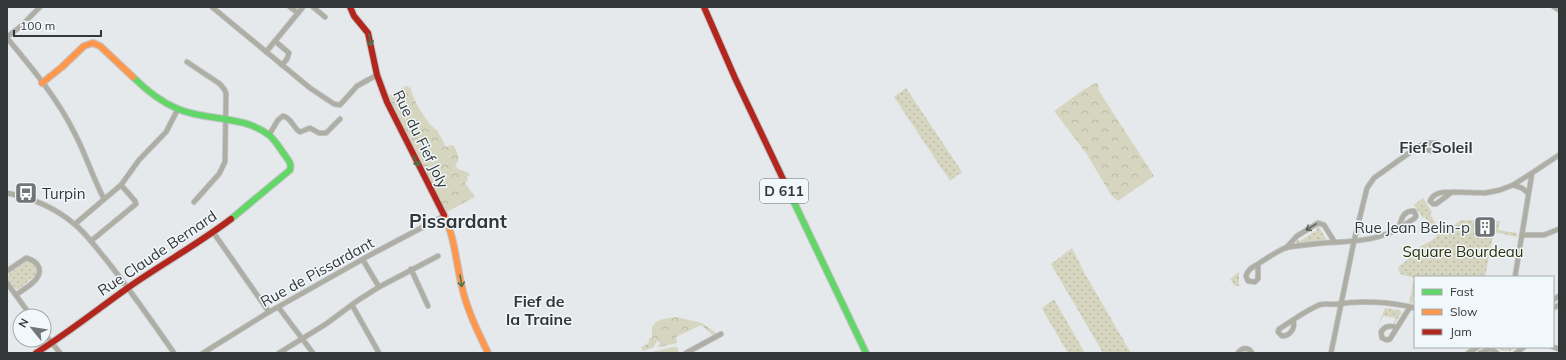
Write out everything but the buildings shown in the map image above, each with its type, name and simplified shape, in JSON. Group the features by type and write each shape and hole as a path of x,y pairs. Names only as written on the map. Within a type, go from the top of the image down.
{"street":[{"path":"212,7 310,88 336,105 342,103 357,86 377,75"},
{"path":"290,7 298,13"},
{"path":"266,52 303,7"},
{"path":"312,7 325,17"},
{"name":"Rue du Fief Joly","path":"350,7 354,16 368,33 377,75 387,102 444,216 454,242 461,286 467,306 488,353"},
{"name":"D 611","path":"700,7 755,131 862,353"},
{"name":"D 611","path":"704,7 741,91 866,353"},
{"path":"1554,7 1559,10"},
{"path":"37,8 7,38 42,83 74,133 104,199"},
{"path":"275,41 289,53 288,59 282,65"},
{"path":"42,83 62,67 84,46 93,43 100,46 148,89 178,109 257,128 269,135 278,120 283,116 288,118 300,132 310,128 319,133 326,133 340,119"},
{"path":"187,62 220,84 226,93 224,112 226,121 224,167 194,202"},
{"path":"75,224 122,184 139,160 166,132 178,109"},
{"name":"Rue Claude Bernard","path":"52,343 129,287 213,232 290,170 291,164 289,160 269,135"},
{"path":"1330,353 1365,193 1374,178 1419,146"},
{"path":"1452,192 1492,192 1513,185 1559,155"},
{"path":"1552,160 1559,161"},
{"path":"1515,276 1532,173"},
{"path":"91,241 136,204 122,184"},
{"path":"1513,185 1522,188 1528,193"},
{"path":"7,193 41,203 75,224 129,287 174,353"},
{"name":"Rue de Pissardant","path":"203,353 269,312 279,308 444,216"},
{"path":"1258,264 1286,248 1297,236 1318,223 1324,225 1334,241"},
{"path":"1286,248 1334,241 1354,241 1377,238 1399,228"},
{"path":"1522,235 1544,234 1559,229"},
{"path":"213,232 269,312"},
{"path":"280,353 379,287 438,256"},
{"path":"7,271 26,258 34,260 40,268 38,278 16,296"},
{"path":"363,260 379,287"},
{"path":"411,269 428,306"},
{"path":"7,283 25,308"},
{"path":"1294,320 1320,305 1341,303 1384,304 1412,307"},
{"path":"352,305 379,353"},
{"path":"1397,327 1412,307"},
{"path":"279,308 313,353"},
{"path":"686,353 720,334"},
{"path":"52,343 60,353"},
{"path":"1238,353 1246,348 1252,353"},
{"path":"1480,353 1489,348 1497,353"}],"green space":[{"path":"1096,83 1098,84 1099,91 1154,176 1118,201 1111,195 1086,153 1054,111 1086,88"},
{"path":"406,86 411,88 414,98 421,111 437,130 446,147 451,145 454,146 458,155 458,162 455,165 458,169 467,172 470,175 467,177 468,179 465,183 475,197 445,213 387,97"},
{"path":"906,88 962,172 950,181 894,97"},
{"name":"Square Bourdeau","path":"1423,198 1432,212 1430,214 1442,233 1461,220 1500,221 1498,230 1517,233 1517,237 1494,232 1485,276 1414,276 1414,278 1400,274 1398,267 1410,258 1408,254 1437,237 1425,217 1423,218 1414,205"},
{"path":"1318,225 1326,239 1299,244 1296,243 1295,241 1297,238 1300,241 1317,230 1314,226"},
{"path":"1072,248 1085,274 1131,353 1103,353 1051,264"},
{"path":"27,260 35,266 37,274 19,289 16,289 8,280 7,276"},
{"path":"1239,272 1239,286 1235,286 1230,279"},
{"name":"Square Bourdeau","path":"1414,278 1414,296 1412,304 1409,303"},
{"path":"1054,299 1085,353 1068,353 1045,314 1042,308"},
{"path":"1385,308 1401,311 1401,314 1394,324 1395,318 1383,316 1377,329"},
{"path":"676,317 702,323 718,334 714,336 701,325 676,337 677,343 660,347 658,346 660,343 657,341 654,347 643,351 641,348 649,342 649,338 652,338 653,325 659,321"},
{"path":"677,347 679,353 648,353"},
{"path":"1497,348 1515,348 1506,351"}],"traffic: fast":[{"path":"133,77 154,95 178,109 189,113 236,121 259,129 273,139 288,160 290,163 290,170 231,219"},
{"path":"792,198 866,353"}],"traffic: slow":[{"path":"42,83 62,67 84,46 93,43 100,46 133,77"},
{"path":"444,215 453,242 464,296 473,321 488,353"}],"traffic: jam":[{"path":"350,7 354,16 368,33 377,75 387,102 444,215"},
{"path":"704,7 735,78 792,198"},
{"path":"36,353 129,287 231,219"}],"place":[{"name":"Turpin","path":"26,193"},
{"name":"Rue Jean Belin-p","path":"1485,227"}],"district":[{"name":"Fief Soleil","path":"1436,147"},
{"name":"Pissardant","path":"458,221"},
{"name":"Fief de la Traine","path":"539,310"}]}
